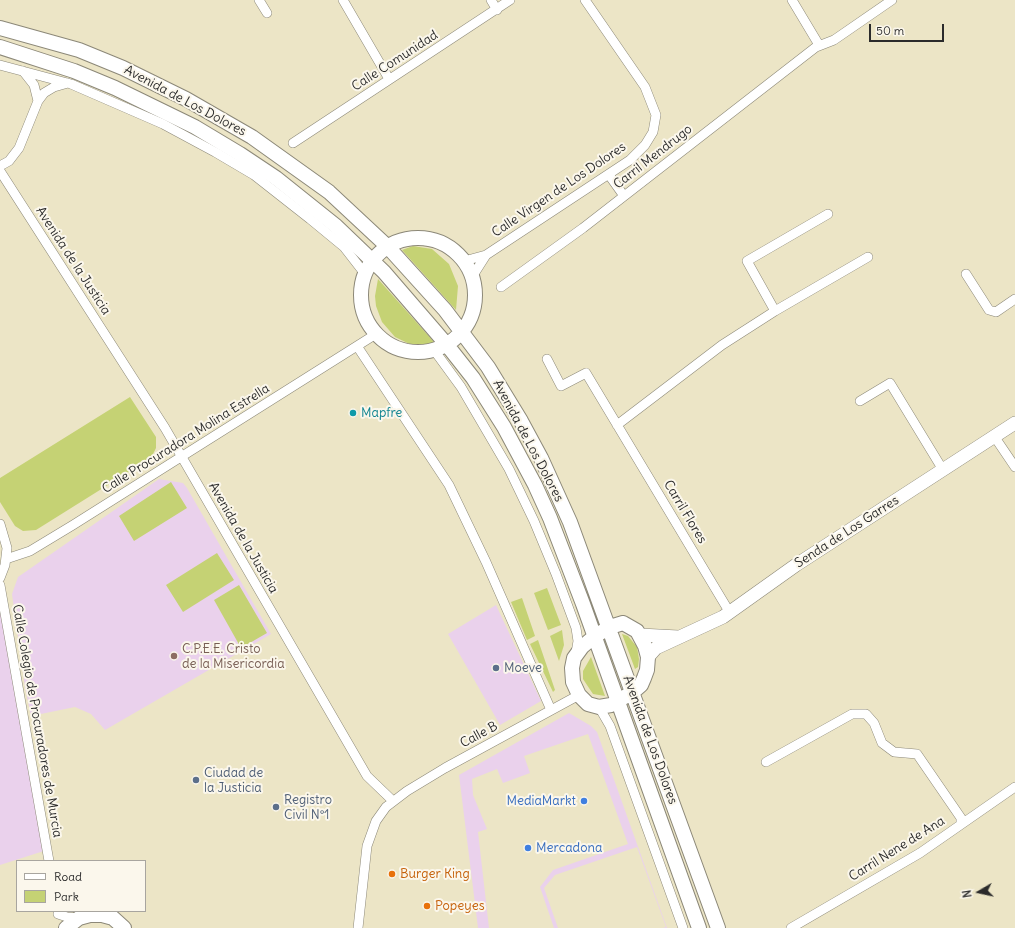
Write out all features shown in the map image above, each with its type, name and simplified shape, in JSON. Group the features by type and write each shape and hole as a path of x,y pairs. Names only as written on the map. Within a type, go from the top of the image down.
{"main road":[{"name":"Avenida de Los Dolores","path":"0,28 78,50 164,87 209,111 252,137 329,192 388,247 420,281 462,332 488,367 521,421 541,458 570,522 610,627 718,928"},
{"name":"Avenida de Los Dolores","path":"0,47 74,71 115,88 195,127 276,178 336,226 372,261 447,344 489,401 535,485 566,557 699,928"},
{"path":"424,238 453,250 464,261 472,277 475,294 473,311 462,332 447,344 434,350 409,352 396,348 376,334 367,321 362,306 361,290 365,274 372,261 388,247 408,239 424,238"},
{"path":"623,623 633,628 640,635 648,657 647,670 641,685 633,692 608,706 598,707 588,704 579,695 572,677 574,658 582,647 595,636 610,627 623,623"},
{"path":"66,928 79,918 90,915 102,915 113,918 124,928"}],"street":[{"path":"259,0 267,13"},
{"path":"343,0 389,79"},
{"path":"490,0 497,10"},
{"name":"Calle Comunidad","path":"293,143 510,0"},
{"name":"Calle Virgen de Los Dolores","path":"464,261 486,255 609,175 630,160 645,145 653,132 656,116 644,87 585,0"},
{"path":"792,0 819,46"},
{"name":"Carril Mendrugo","path":"501,287 583,228 819,46 834,40 892,0"},
{"path":"0,65 68,83 163,124 215,152 254,175 344,247 365,274"},
{"path":"23,71 34,85 38,101"},
{"path":"0,166 9,161 19,148 38,101 44,93 54,87 68,83"},
{"name":"Avenida de la Justicia","path":"0,171 165,428 367,776 393,801"},
{"path":"609,175 624,196"},
{"path":"775,311 747,261 828,214"},
{"name":"Calle Virgen de Los Dolores","path":"472,277 486,255"},
{"path":"617,426 722,345 775,311 868,257"},
{"path":"966,274 989,310 996,312 1015,299"},
{"name":"Calle Procuradora Molina Estrella","path":"6,559 30,551 376,334"},
{"path":"357,346 449,485 486,562 551,710"},
{"path":"434,350 461,387 509,469 534,521 576,628 578,641 574,658"},
{"name":"Carril Flores","path":"547,359 561,386 586,373 730,613"},
{"path":"860,402 890,383 943,470"},
{"name":"Senda de Los Garres","path":"648,657 656,648 678,637 706,626 730,613 796,565 1015,423"},
{"path":"994,436 1015,467"},
{"path":"0,524 5,539 6,559 0,578"},
{"name":"Calle Colegio de Procuradores de Murcia","path":"0,586 49,860"},
{"path":"640,635 678,637"},
{"name":"Calle B","path":"393,801 445,768 579,695"},
{"path":"598,707 610,726 683,928"},
{"path":"766,762 852,714 866,714 874,723 882,743 894,752 917,754 961,818 961,824"},
{"name":"Carril Nene de Ana","path":"791,928 920,853 1015,787"},
{"path":"358,928 368,841 381,813 393,801"},
{"path":"58,913 79,918"},
{"path":"58,913 66,928"}],"shaded area":[{"path":"159,479 183,483 187,488 271,634 105,730 91,714 75,707 31,716 25,687 12,594 18,577"},
{"path":"0,585 47,850 0,865"},
{"name":"Moeve","path":"496,605 541,701 500,725 448,634"},
{"path":"569,713 591,726 597,732 667,928 663,928 666,927 637,847 555,875 544,888 558,928 554,928 540,887 553,870 628,844 588,734 524,756 530,773 503,783 497,769 472,779 473,795 487,829 478,832 489,928 478,928 459,775"}],"green space":[{"path":"413,246 432,249 449,264 458,286 456,310 402,250"},
{"path":"378,279 434,342 429,345 416,347 395,337 382,322 376,306 375,296"},
{"path":"130,397 156,437 156,448 151,458 36,530 23,531 15,526 0,502 0,478"},
{"path":"171,482 187,508 134,541 119,516"},
{"path":"217,553 234,580 183,612 166,585"},
{"path":"239,585 267,633 241,648 214,600"},
{"path":"547,588 561,625 548,630 534,593"},
{"path":"522,598 535,636 527,640 511,602"},
{"path":"562,630 564,645 559,661 550,636"},
{"path":"622,634 628,636 637,647 639,659 638,667 635,669"},
{"path":"538,640 555,690 553,692 530,644"},
{"path":"591,657 605,696 593,694 583,679 583,671"}],"place":[{"name":"Mapfre","path":"353,413"},
{"name":"C.P.E.E. Cristo de la Misericordia","path":"174,656"},
{"name":"Moeve","path":"496,668"},
{"name":"Ciudad de la Justicia","path":"196,780"},
{"name":"MediaMarkt","path":"584,801"},
{"name":"Registro Civil Nº1","path":"276,807"},
{"name":"Mercadona","path":"528,848"},
{"name":"Burger King","path":"392,874"},
{"name":"Popeyes","path":"427,906"}]}
